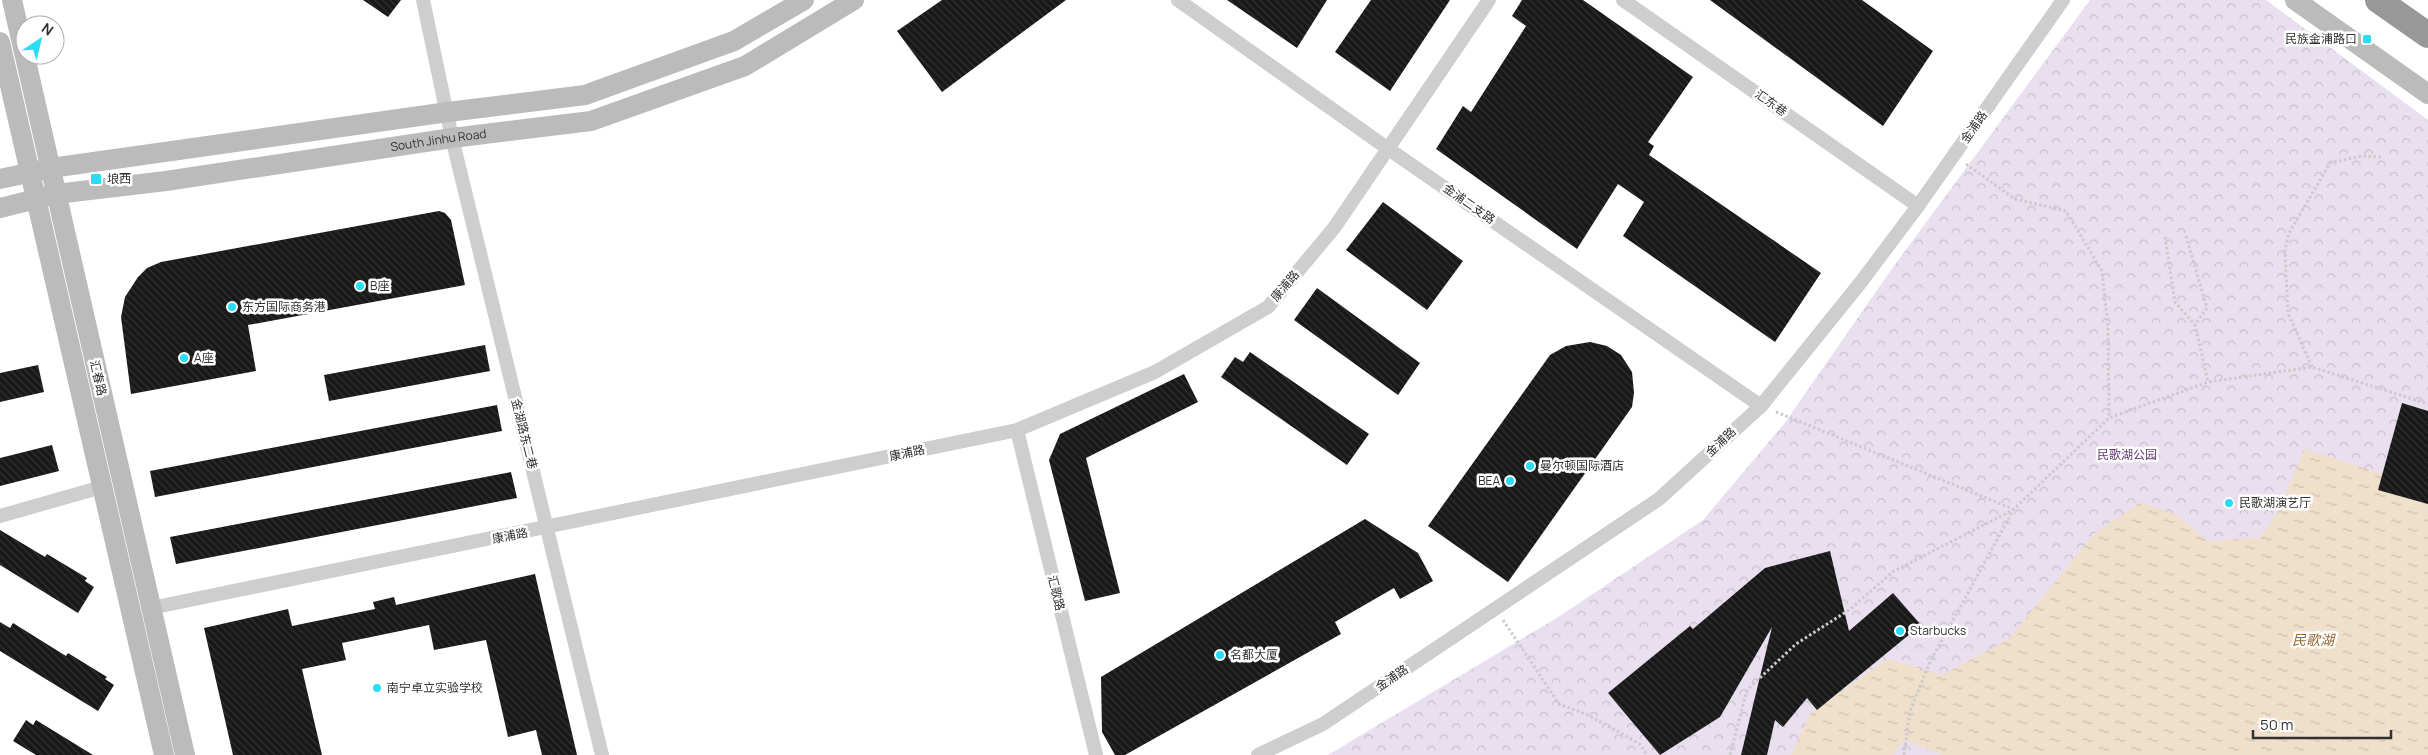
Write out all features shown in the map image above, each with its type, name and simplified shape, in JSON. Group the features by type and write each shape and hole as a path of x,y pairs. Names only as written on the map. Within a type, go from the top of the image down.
{"highway":[{"path":"2378,0 2428,35"}],"main road":[{"name":"汇春路","path":"12,0 185,755"},
{"path":"0,179 51,168 448,112 585,95 734,41 804,0"},
{"name":"South Jinhu Road","path":"0,208 56,194 166,181 452,138 592,121 745,66 854,0"},
{"path":"2295,0 2428,94"},
{"name":"汇春路","path":"0,42 164,755"}],"street":[{"name":"金湖路东二巷","path":"423,0 452,138 602,755"},
{"name":"金浦二支路","path":"1178,0 1761,406"},
{"name":"康浦路","path":"151,608 1017,430 1155,372 1268,307 1334,228 1489,0"},
{"name":"汇东巷","path":"1623,0 1918,206"},
{"name":"金浦路","path":"1258,755 1323,724 1659,500 1761,406 1861,282 1918,206 2063,0"},
{"name":"汇歌路","path":"1017,430 1096,755"},
{"path":"0,516 102,488"}],"path":[{"path":"1954,155 2015,199 2066,211 2102,271 2108,327 2109,418"},
{"path":"2312,367 2288,313 2285,250 2289,233 2330,163 2361,156 2381,157"},
{"path":"2186,236 2207,308 2195,325"},
{"path":"2166,237 2175,302 2195,325 2208,382"},
{"path":"1904,755 1910,711 1930,662 2014,510 2109,418 2208,382 2312,367 2428,404"},
{"path":"1761,406 2014,510"},
{"path":"1730,755 1747,690 1796,644 1849,610 1894,571 2014,510"},
{"path":"1496,609 1560,704 1588,714 1640,744 1647,755"}],"green space":[{"name":"民歌湖公园","path":"2090,0 2266,0 2428,120 2428,755 1328,755 1560,616 1703,520 1784,424 1891,270"}],"water":[{"name":"民歌湖","path":"2304,449 2428,488 2428,755 1943,755 1904,740 1894,755 1791,755 1810,714 1887,659 1942,675 2009,639 2094,534 2141,502 2176,515 2208,541 2260,538 2280,508"}],"building":[{"path":"363,0 401,0 388,17"},
{"path":"942,0 1066,0 942,92 897,31"},
{"path":"1227,0 1327,0 1297,48"},
{"path":"1371,0 1450,0 1390,91 1335,52"},
{"path":"1522,0 1583,0 1693,77 1648,142 1654,146 1649,155 1821,273 1775,342 1623,236 1644,202 1618,184 1577,249 1436,149 1463,106 1471,112 1526,26 1512,16"},
{"path":"1710,0 1862,0 1933,51 1883,126"},
{"path":"1383,202 1463,261 1427,310 1346,250"},
{"name":"东方国际商务港","path":"439,211 445,213 451,220 465,285 248,325 256,371 131,394 121,317 125,297 138,277 147,268 161,262"},
{"path":"1317,288 1420,363 1398,395 1294,320"},
{"name":"曼尔顿国际酒店","path":"1590,342 1607,346 1621,355 1632,372 1634,393 1632,407 1508,582 1428,526 1550,355 1566,346"},
{"path":"485,345 490,371 329,401 324,375"},
{"path":"1250,352 1369,434 1347,465 1221,377 1235,357 1243,362"},
{"path":"38,365 44,392 0,402 0,373"},
{"path":"1184,374 1198,402 1086,458 1120,593 1085,601 1049,460 1060,434"},
{"path":"2402,403 2428,411 2428,504 2378,490"},
{"path":"497,405 502,431 155,497 150,471"},
{"path":"52,445 59,471 0,486 0,458"},
{"path":"511,472 517,498 176,564 170,537"},
{"name":"名都大厦","path":"1365,519 1418,553 1433,581 1400,599 1394,588 1335,622 1341,634 1125,755 1115,755 1102,732 1101,677"},
{"path":"0,530 45,557 47,554 87,578 85,581 94,587 78,613 0,565"},
{"path":"1830,551 1849,631 1893,593 1921,625 1817,710 1807,698 1783,727 1775,720 1767,755 1741,755 1772,627 1720,717 1660,755 1608,693 1690,626 1693,629 1765,568"},
{"path":"535,574 577,755 542,755 536,730 508,737 486,640 434,650 429,625 342,643 346,660 302,669 322,755 233,755 204,628 288,609 292,626 375,609 373,602 394,597 396,605"},
{"path":"0,622 10,628 13,623 66,656 68,653 107,677 105,679 114,685 98,711 0,651"},
{"path":"26,720 33,725 36,720 93,755 36,755 13,741"}],"place":[{"name":"民族金浦路口","path":"2367,39"},
{"name":"埌西","path":"96,179"},
{"name":"B座","path":"360,286"},
{"name":"东方国际商务港","path":"232,307"},
{"name":"A座","path":"184,358"},
{"name":"曼尔顿国际酒店","path":"1530,466"},
{"name":"BEA","path":"1510,481"},
{"name":"民歌湖演艺厅","path":"2229,503"},
{"name":"Starbucks","path":"1900,631"},
{"name":"名都大厦","path":"1220,655"},
{"name":"南宁卓立实验学校","path":"377,688"}]}
